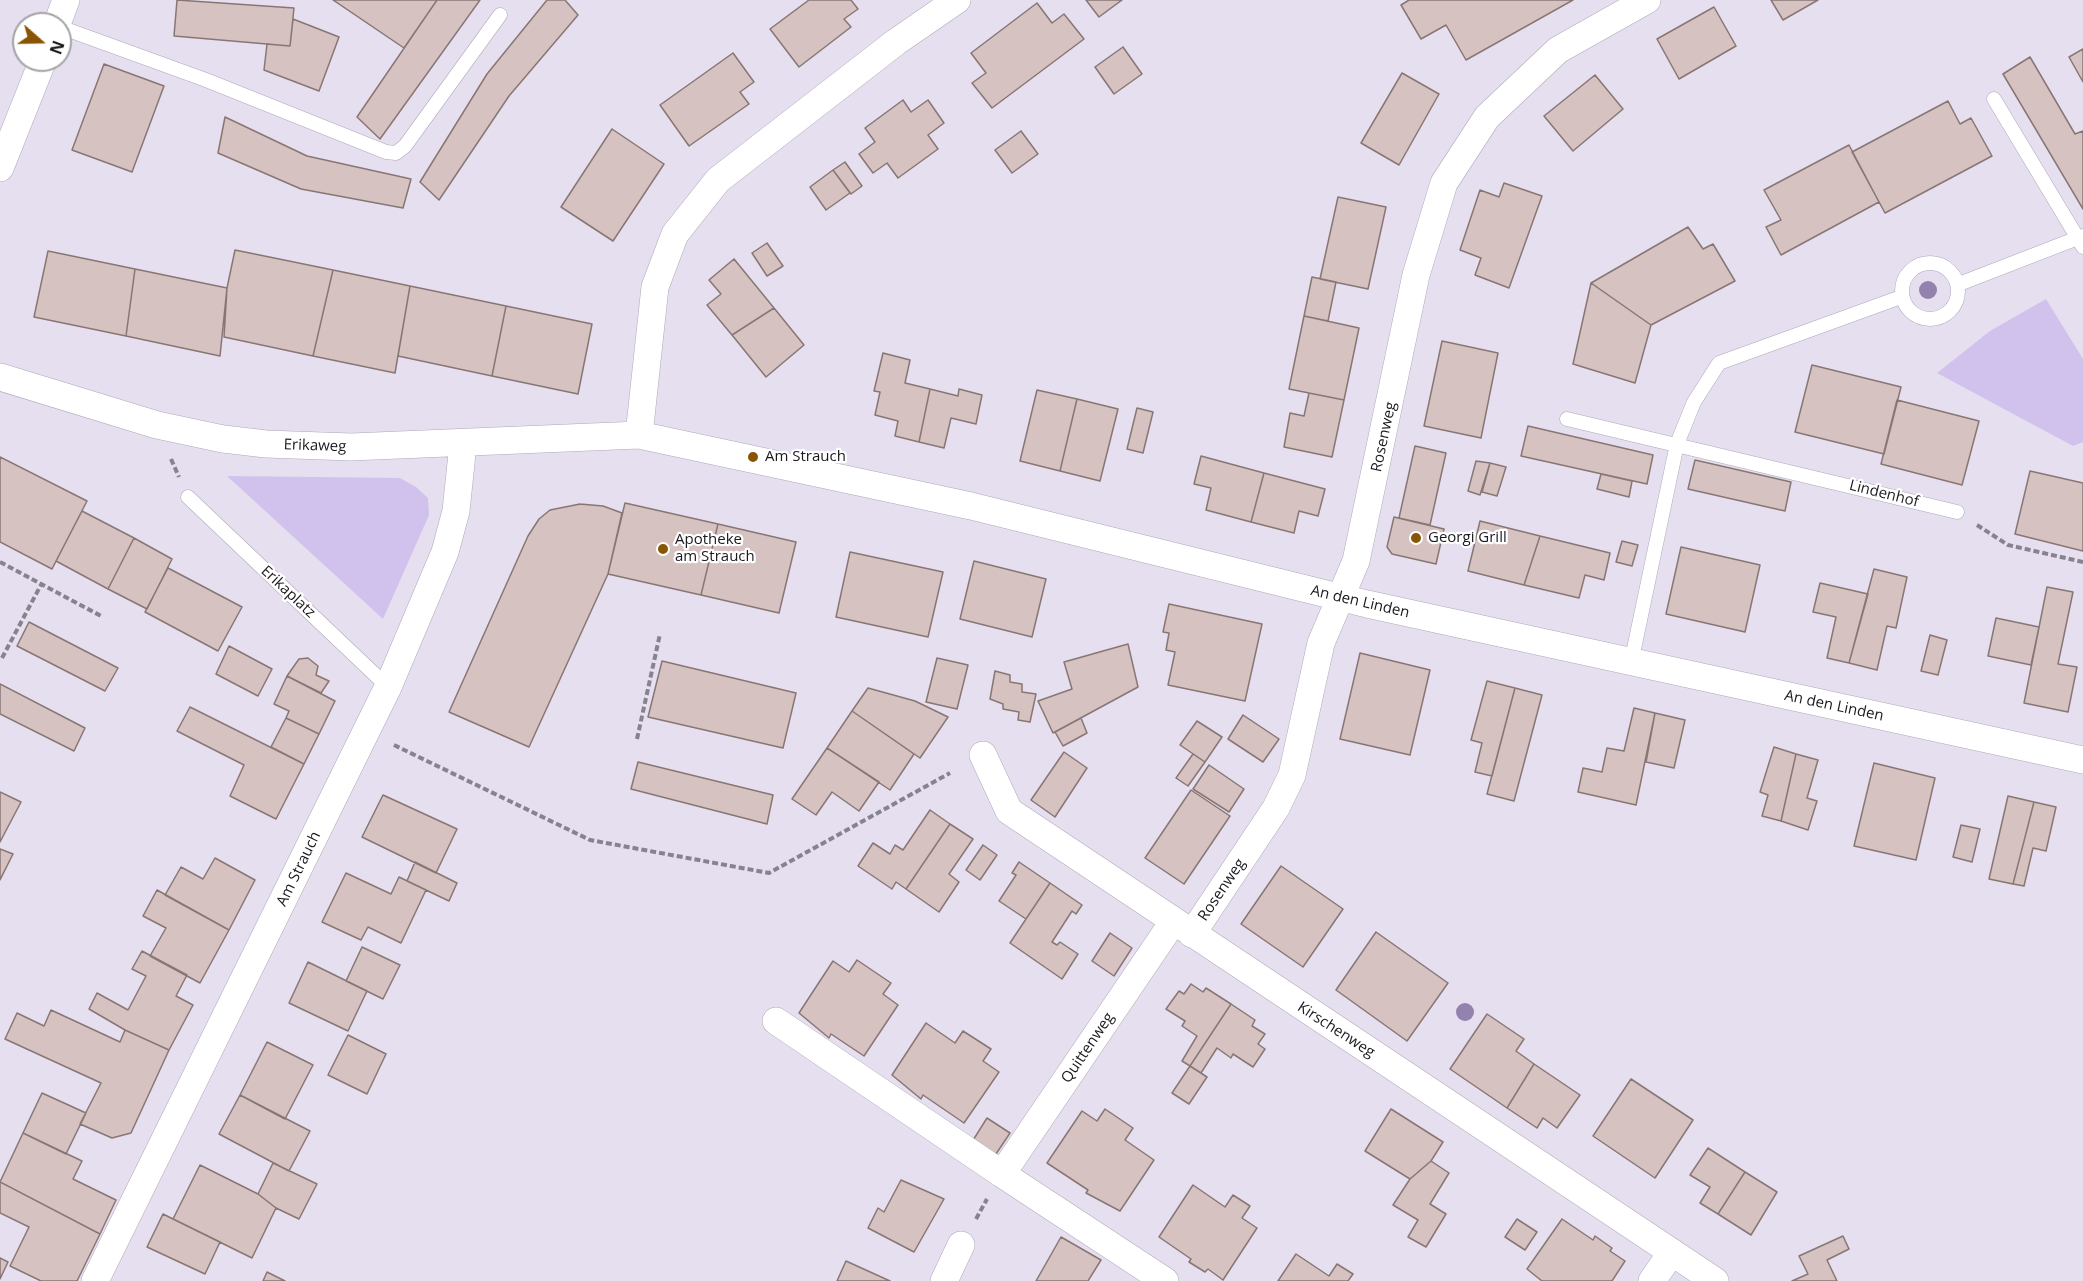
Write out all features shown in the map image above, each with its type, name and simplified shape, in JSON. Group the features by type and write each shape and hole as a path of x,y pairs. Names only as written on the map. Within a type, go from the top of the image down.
{"street":[{"path":"639,435 655,287 675,234 718,180 896,42 957,0"},
{"name":"Rosenweg","path":"1182,928 1285,793 1293,775 1321,643 1356,561 1416,275 1444,183 1488,117 1557,50 1647,0"},
{"path":"0,168 37,72"},
{"name":"Erikaweg","path":"0,377 157,425 223,439 351,447 639,435"},
{"name":"An den Linden","path":"639,435 971,506 1341,597 1631,663 2083,760"},
{"name":"Am Strauch","path":"95,1281 388,687 445,552 456,511 463,444"},
{"name":"Kirschenweg","path":"983,755 1010,811 1182,928 1715,1281"},
{"name":"Quittenweg","path":"1002,1174 1182,928"},
{"path":"776,1021 1165,1281"},
{"path":"944,1281 961,1245"},
{"path":"1652,1281 1672,1252"}],"lane":[{"path":"72,31 216,84 386,152 396,153 405,146 500,15"},
{"path":"1959,284 2081,241 1994,99"},
{"path":"1924,261 1946,266 1959,284 1955,307 1936,320 1914,316 1901,297 1905,274 1924,261"},
{"path":"1631,663 1677,444 1694,402 1719,363 1901,297"},
{"name":"Lindenhof","path":"1567,419 1957,512"},
{"name":"Erikaplatz","path":"188,497 388,687"}],"path":[{"path":"1957,512 2008,545 2083,562"},
{"path":"0,562 103,617"},
{"path":"2,658 42,583"},
{"path":"637,739 660,634"},
{"path":"386,741 590,840 769,873 950,773"},
{"path":"961,1245 1002,1174"}],"shaded area":[{"path":"2046,299 2083,359 2083,442 2073,446 1937,373 1990,331"},
{"path":"227,476 400,478 416,487 428,498 429,515 383,619"}],"building":[{"path":"177,0 294,8 290,46 174,36"},
{"path":"333,0 437,0 404,48"},
{"path":"437,0 480,0 380,139 357,117"},
{"path":"547,0 565,0 578,15 509,96 439,200 420,182 487,74"},
{"path":"809,0 851,0 858,9 844,19 851,27 799,67 770,29"},
{"path":"1086,0 1122,0 1099,17"},
{"path":"1409,0 1573,0 1466,60 1446,25 1421,39 1401,5"},
{"path":"1771,0 1818,0 1783,20"},
{"path":"1037,3 1052,23 1064,14 1084,39 992,108 972,83 986,73 971,53"},
{"path":"1714,7 1736,46 1679,79 1657,39"},
{"path":"293,19 339,37 319,91 264,70 267,44 290,46"},
{"path":"1123,47 1142,74 1114,94 1095,67"},
{"path":"2083,49 2083,82 2069,57"},
{"path":"733,53 754,82 740,92 749,104 689,146 660,105"},
{"path":"2030,57 2075,134 2083,131 2083,209 2003,74"},
{"path":"104,64 164,86 132,172 72,150"},
{"path":"1402,73 1439,94 1399,165 1361,143"},
{"path":"1595,75 1623,109 1573,151 1544,116"},
{"path":"903,100 911,112 928,100 944,123 928,135 938,149 898,178 887,163 873,173 859,154 875,142 865,128"},
{"path":"1948,101 1960,124 1971,118 1992,156 1885,213 1852,152"},
{"path":"225,117 307,156 411,179 403,208 301,189 218,153"},
{"path":"612,129 664,164 613,241 561,207"},
{"path":"1021,131 1038,154 1012,173 995,150"},
{"path":"1849,145 1879,202 1781,255 1766,227 1781,220 1764,190"},
{"path":"845,162 862,186 851,194 833,170"},
{"path":"833,170 850,193 826,210 810,187"},
{"path":"1504,183 1542,196 1509,288 1475,275 1481,258 1460,250 1480,190 1499,197"},
{"path":"1338,197 1386,207 1368,289 1320,279"},
{"path":"1688,227 1703,249 1713,244 1735,281 1651,325 1591,283"},
{"path":"767,243 783,266 767,276 752,253"},
{"path":"235,250 333,270 313,356 224,337 227,288"},
{"path":"48,251 135,269 126,336 34,317"},
{"path":"734,259 774,308 732,335 707,305 721,294 709,280"},
{"path":"135,269 227,288 220,356 126,336"},
{"path":"333,270 410,286 395,373 313,356"},
{"path":"1312,277 1336,282 1328,321 1304,316"},
{"path":"1591,283 1651,325 1635,383 1573,364"},
{"path":"410,286 506,306 492,376 398,356"},
{"path":"506,306 592,324 578,394 492,376"},
{"path":"774,308 804,345 766,377 732,335"},
{"path":"1304,316 1359,328 1344,400 1289,389"},
{"path":"1442,341 1498,353 1481,438 1424,426"},
{"path":"883,353 910,360 905,383 930,389 919,442 895,436 898,421 875,415 880,392 874,391"},
{"path":"1812,365 1901,387 1884,454 1795,432"},
{"path":"930,389 958,396 959,389 982,395 976,424 951,418 944,448 919,442"},
{"path":"1037,390 1077,399 1060,471 1020,461"},
{"path":"1309,393 1344,400 1332,457 1284,447 1290,413 1304,416"},
{"path":"1077,399 1118,409 1100,481 1060,471"},
{"path":"1897,400 1979,421 1962,485 1881,464"},
{"path":"1137,408 1153,412 1143,453 1127,449"},
{"path":"1528,426 1653,455 1647,484 1521,456"},
{"path":"1415,446 1446,453 1430,525 1399,518"},
{"path":"1201,456 1264,473 1251,522 1206,510 1211,488 1194,484"},
{"path":"0,457 87,501 52,569 0,542"},
{"path":"1695,460 1791,482 1785,511 1688,489"},
{"path":"1476,461 1490,463 1480,495 1468,491"},
{"path":"1490,463 1506,467 1497,496 1482,492"},
{"path":"2030,471 2083,483 2083,551 2015,534"},
{"path":"1264,473 1325,489 1318,516 1299,511 1294,533 1251,522"},
{"path":"1601,474 1632,481 1629,497 1597,489"},
{"name":"Apotheke am Strauch","path":"625,503 718,524 701,595 608,574"},
{"path":"580,504 603,506 622,513 608,574 529,747 449,712 528,536 539,519 550,510"},
{"path":"82,511 134,538 108,589 56,561"},
{"name":"Georgi Grill","path":"1394,517 1444,529 1436,564 1392,554 1387,547"},
{"path":"1480,521 1540,536 1524,585 1468,571"},
{"path":"718,524 796,542 779,613 701,595"},
{"path":"1540,536 1610,553 1604,580 1585,575 1579,598 1524,585"},
{"path":"134,538 172,559 147,609 108,589"},
{"path":"1622,541 1638,545 1632,566 1616,562"},
{"path":"1681,547 1760,565 1745,632 1666,614"},
{"path":"850,552 943,572 928,637 836,617"},
{"path":"974,561 1046,579 1032,637 960,619"},
{"path":"168,568 242,607 218,651 145,612"},
{"path":"1874,569 1907,577 1896,628 1887,626 1877,670 1849,663"},
{"path":"1820,583 1868,594 1849,663 1827,658 1836,617 1813,612"},
{"path":"2047,587 2073,592 2058,664 2077,667 2068,712 2024,703"},
{"path":"1169,604 1262,624 1245,701 1168,685 1175,652 1166,650 1169,633 1163,632"},
{"path":"1996,618 2039,627 2031,665 1988,656"},
{"path":"29,622 118,668 105,691 17,646"},
{"path":"1930,635 1947,640 1938,675 1921,671"},
{"path":"1128,644 1138,687 1053,733 1038,701 1072,689 1064,662"},
{"path":"229,646 272,669 258,696 216,674"},
{"path":"1360,653 1430,670 1410,755 1340,739"},
{"path":"308,658 318,666 316,675 329,681 321,693 287,676 299,659"},
{"path":"937,658 968,665 957,709 926,702"},
{"path":"662,661 796,693 783,748 648,717"},
{"path":"995,671 1010,675 1010,682 1022,684 1022,692 1036,694 1030,722 1018,720 1019,712 1003,709 1003,704 990,699"},
{"path":"287,676 335,701 319,734 286,718 289,711 274,704"},
{"path":"1487,681 1515,688 1492,776 1475,772 1482,743 1471,740"},
{"path":"0,684 85,728 74,751 0,714"},
{"path":"868,688 915,701 948,717 920,758 852,711"},
{"path":"1515,688 1542,695 1514,801 1487,794"},
{"path":"190,707 304,764 276,819 230,796 244,765 177,731"},
{"path":"1634,708 1655,713 1636,805 1578,792 1583,768 1602,772 1607,748 1624,751"},
{"path":"852,711 914,754 890,790 827,748"},
{"path":"1655,713 1685,720 1674,768 1646,762"},
{"path":"1243,715 1279,739 1263,762 1228,739"},
{"path":"286,718 319,734 304,764 271,747"},
{"path":"1081,718 1087,733 1063,746 1055,732"},
{"path":"1197,721 1222,737 1205,762 1180,745"},
{"path":"1774,747 1796,754 1781,821 1762,816 1768,795 1760,792"},
{"path":"827,748 879,782 859,811 832,792 816,815 792,799"},
{"path":"1064,752 1087,768 1055,817 1031,800"},
{"path":"1193,754 1205,762 1188,786 1176,778"},
{"path":"1796,754 1818,760 1807,798 1817,801 1808,830 1781,821"},
{"path":"638,762 773,795 767,824 631,789"},
{"path":"1874,763 1935,778 1916,860 1854,846"},
{"path":"1209,765 1244,789 1229,812 1193,789"},
{"path":"1191,790 1230,816 1184,884 1145,858"},
{"path":"0,792 21,802 0,842"},
{"path":"383,795 457,829 436,873 362,837"},
{"path":"2008,796 2034,802 2013,884 1989,879"},
{"path":"2034,802 2056,807 2046,851 2033,848 2024,886 2013,884"},
{"path":"930,810 950,824 906,889 896,882 892,889 858,866 873,843 890,854 895,845 903,850"},
{"path":"950,824 973,839 949,874 959,882 939,912 906,889"},
{"path":"1961,825 1980,829 1972,862 1953,857"},
{"path":"983,845 997,855 980,880 966,870"},
{"path":"0,849 13,854 0,880"},
{"path":"215,858 255,880 229,930 165,895 181,867 203,879"},
{"path":"415,862 457,883 449,901 407,881"},
{"path":"1019,862 1050,883 1026,919 999,901 1016,875 1012,873"},
{"path":"1281,866 1343,909 1303,967 1241,924"},
{"path":"346,873 391,894 399,877 426,890 401,943 368,927 361,940 322,922"},
{"path":"1050,883 1082,905 1076,914 1072,911 1052,942 1057,945 1060,942 1078,954 1062,979 1010,943"},
{"path":"157,890 229,930 200,983 150,956 166,928 143,916"},
{"path":"1376,932 1448,983 1407,1041 1336,990"},
{"path":"1110,933 1132,948 1114,976 1092,961"},
{"path":"362,947 400,965 383,999 346,981"},
{"path":"142,951 187,975 176,996 193,1005 169,1050 125,1030 89,1009 97,993 128,1010 146,976 132,969"},
{"path":"857,960 891,983 883,994 898,1005 864,1056 831,1034 829,1038 799,1013 833,961 849,972"},
{"path":"308,962 367,991 348,1031 289,1003"},
{"path":"1191,984 1203,992 1206,988 1231,1004 1190,1066 1182,1061 1197,1036 1182,1026 1185,1021 1166,1009 1179,991 1184,994"},
{"path":"1231,1004 1255,1020 1252,1026 1265,1034 1258,1044 1265,1049 1253,1067 1233,1054 1231,1058 1217,1048 1201,1073 1190,1066"},
{"path":"51,1010 120,1042 125,1030 169,1050 131,1133 112,1138 80,1124 101,1083 5,1039 17,1013 44,1026"},
{"path":"1487,1014 1524,1039 1516,1051 1534,1064 1507,1108 1450,1069"},
{"path":"926,1023 955,1043 963,1031 991,1049 983,1061 999,1072 964,1123 923,1095 921,1099 892,1075"},
{"path":"348,1035 386,1054 367,1094 328,1075"},
{"path":"267,1042 313,1065 285,1119 240,1095"},
{"path":"1534,1064 1580,1095 1557,1128 1543,1118 1537,1128 1507,1108"},
{"path":"1190,1066 1207,1077 1189,1104 1172,1093"},
{"path":"1631,1079 1693,1120 1655,1178 1593,1136"},
{"path":"42,1093 86,1113 66,1154 23,1133"},
{"path":"240,1095 310,1131 289,1171 219,1134"},
{"path":"1105,1109 1133,1128 1125,1140 1154,1160 1120,1211 1086,1193 1088,1190 1047,1163 1082,1111 1097,1121"},
{"path":"1391,1109 1443,1142 1431,1161 1410,1179 1365,1151"},
{"path":"987,1118 1010,1133 992,1160 970,1145"},
{"path":"23,1133 82,1161 73,1179 116,1200 100,1234 0,1182"},
{"path":"1708,1148 1745,1172 1718,1214 1700,1203 1710,1187 1690,1175"},
{"path":"1431,1161 1449,1173 1430,1204 1446,1214 1426,1247 1408,1237 1418,1220 1393,1205 1410,1179"},
{"path":"273,1163 317,1184 299,1219 276,1208 258,1194"},
{"path":"200,1165 258,1194 276,1208 252,1258 173,1219"},
{"path":"1745,1172 1777,1192 1751,1235 1718,1214"},
{"path":"901,1180 944,1199 914,1252 868,1228 878,1208 884,1212"},
{"path":"0,1182 100,1234 77,1281 41,1281 10,1266 29,1227 0,1213"},
{"path":"1193,1185 1225,1207 1233,1195 1250,1206 1242,1218 1257,1228 1223,1280 1208,1269 1205,1272 1189,1262 1191,1259 1159,1237"},
{"path":"163,1214 220,1242 205,1274 147,1247"},
{"path":"1517,1219 1537,1232 1525,1250 1505,1237"},
{"path":"1562,1219 1593,1240 1595,1236 1612,1248 1610,1251 1625,1261 1612,1281 1542,1281 1527,1269"},
{"path":"1843,1236 1849,1249 1827,1260 1837,1281 1792,1281 1808,1274 1799,1256"},
{"path":"1061,1237 1101,1260 1088,1281 1036,1281"},
{"path":"1296,1254 1329,1276 1337,1264 1353,1274 1348,1281 1278,1281"},
{"path":"0,1258 8,1262 0,1279"},
{"path":"846,1261 890,1281 837,1281"},
{"path":"267,1272 285,1281 263,1281"}],"place":[{"name":"Am Strauch","path":"753,457"},
{"name":"Georgi Grill","path":"1416,538"},
{"name":"Apotheke am Strauch","path":"663,549"}]}
